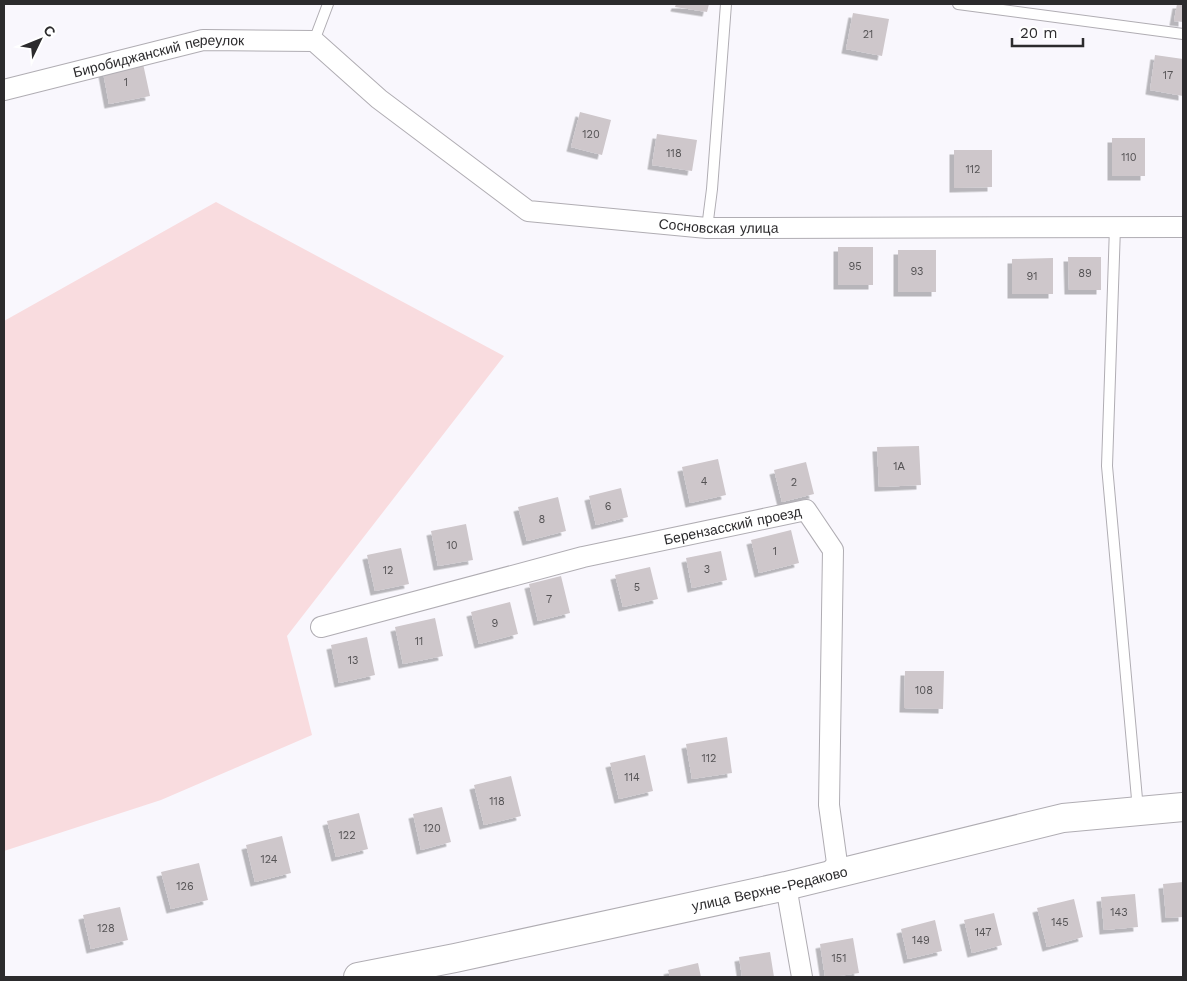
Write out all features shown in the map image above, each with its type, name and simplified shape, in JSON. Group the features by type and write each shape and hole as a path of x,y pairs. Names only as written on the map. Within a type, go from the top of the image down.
{"street":[{"name":"Биробиджанский переулок","path":"4,90 203,40 314,41"},
{"name":"Сосновская улица","path":"314,41 379,99 528,211 707,228 1183,227"},
{"name":"Берензасский проезд","path":"321,628 583,558 806,510 833,550 830,805 837,863 827,876"},
{"name":"улица Верхне-Редаково","path":"358,977 455,958 786,886 1063,818 1183,807"},
{"path":"786,886 802,977"}],"lane":[{"path":"314,41 328,4"},
{"path":"707,228 712,189 726,4"},
{"path":"958,4 1183,34"},
{"path":"1115,227 1107,466 1139,811"}],"shaded area":[{"path":"216,202 504,356 287,636 312,735 161,800 4,851 4,321"}],"building":[{"path":"676,4 709,4 707,12 675,7"},
{"path":"1177,4 1183,4 1183,22 1174,21"},
{"path":"853,13 889,19 882,56 846,49"},
{"path":"1155,55 1183,59 1183,96 1150,90"},
{"path":"142,59 150,96 109,104 102,67"},
{"path":"580,112 611,120 602,155 571,147"},
{"path":"657,134 697,140 692,171 652,165"},
{"path":"1112,138 1145,138 1145,176 1112,176"},
{"path":"954,150 992,150 992,187 954,188"},
{"path":"838,247 873,247 873,285 838,285"},
{"path":"898,250 936,250 936,292 898,292"},
{"path":"1068,257 1101,257 1101,290 1069,290"},
{"path":"1053,258 1053,294 1012,294 1012,259"},
{"path":"919,446 921,485 879,487 877,447"},
{"path":"718,459 726,495 690,503 682,467"},
{"path":"806,462 814,494 782,502 774,470"},
{"path":"621,488 628,517 596,525 589,496"},
{"path":"558,497 566,531 527,541 518,507"},
{"path":"466,524 473,560 438,566 431,531"},
{"path":"791,530 799,563 759,573 751,540"},
{"path":"401,548 409,584 375,591 367,555"},
{"path":"721,551 727,580 692,588 686,558"},
{"path":"650,567 658,599 623,607 615,575"},
{"path":"561,576 570,613 538,621 529,584"},
{"path":"510,602 518,634 479,644 471,612"},
{"path":"435,618 443,656 403,664 395,627"},
{"path":"367,637 375,675 339,683 331,645"},
{"path":"905,671 944,671 943,709 904,708"},
{"path":"727,737 732,773 692,779 686,744"},
{"path":"645,755 653,791 619,799 610,763"},
{"path":"511,776 521,816 484,825 474,785"},
{"path":"442,807 451,842 421,850 413,814"},
{"path":"359,813 368,849 336,857 327,821"},
{"path":"282,836 291,873 255,882 246,845"},
{"path":"199,863 208,900 171,909 161,872"},
{"path":"1183,882 1183,917 1166,918 1163,884"},
{"path":"1135,894 1138,927 1104,930 1101,897"},
{"path":"1074,899 1083,937 1047,947 1037,908"},
{"path":"120,907 128,940 91,949 83,915"},
{"path":"994,913 1002,945 972,953 964,920"},
{"path":"935,920 942,951 908,959 901,929"},
{"path":"853,938 859,973 825,977 820,944"},
{"path":"770,952 774,977 742,977 739,957"},
{"path":"698,963 701,977 670,977 668,970"}]}
